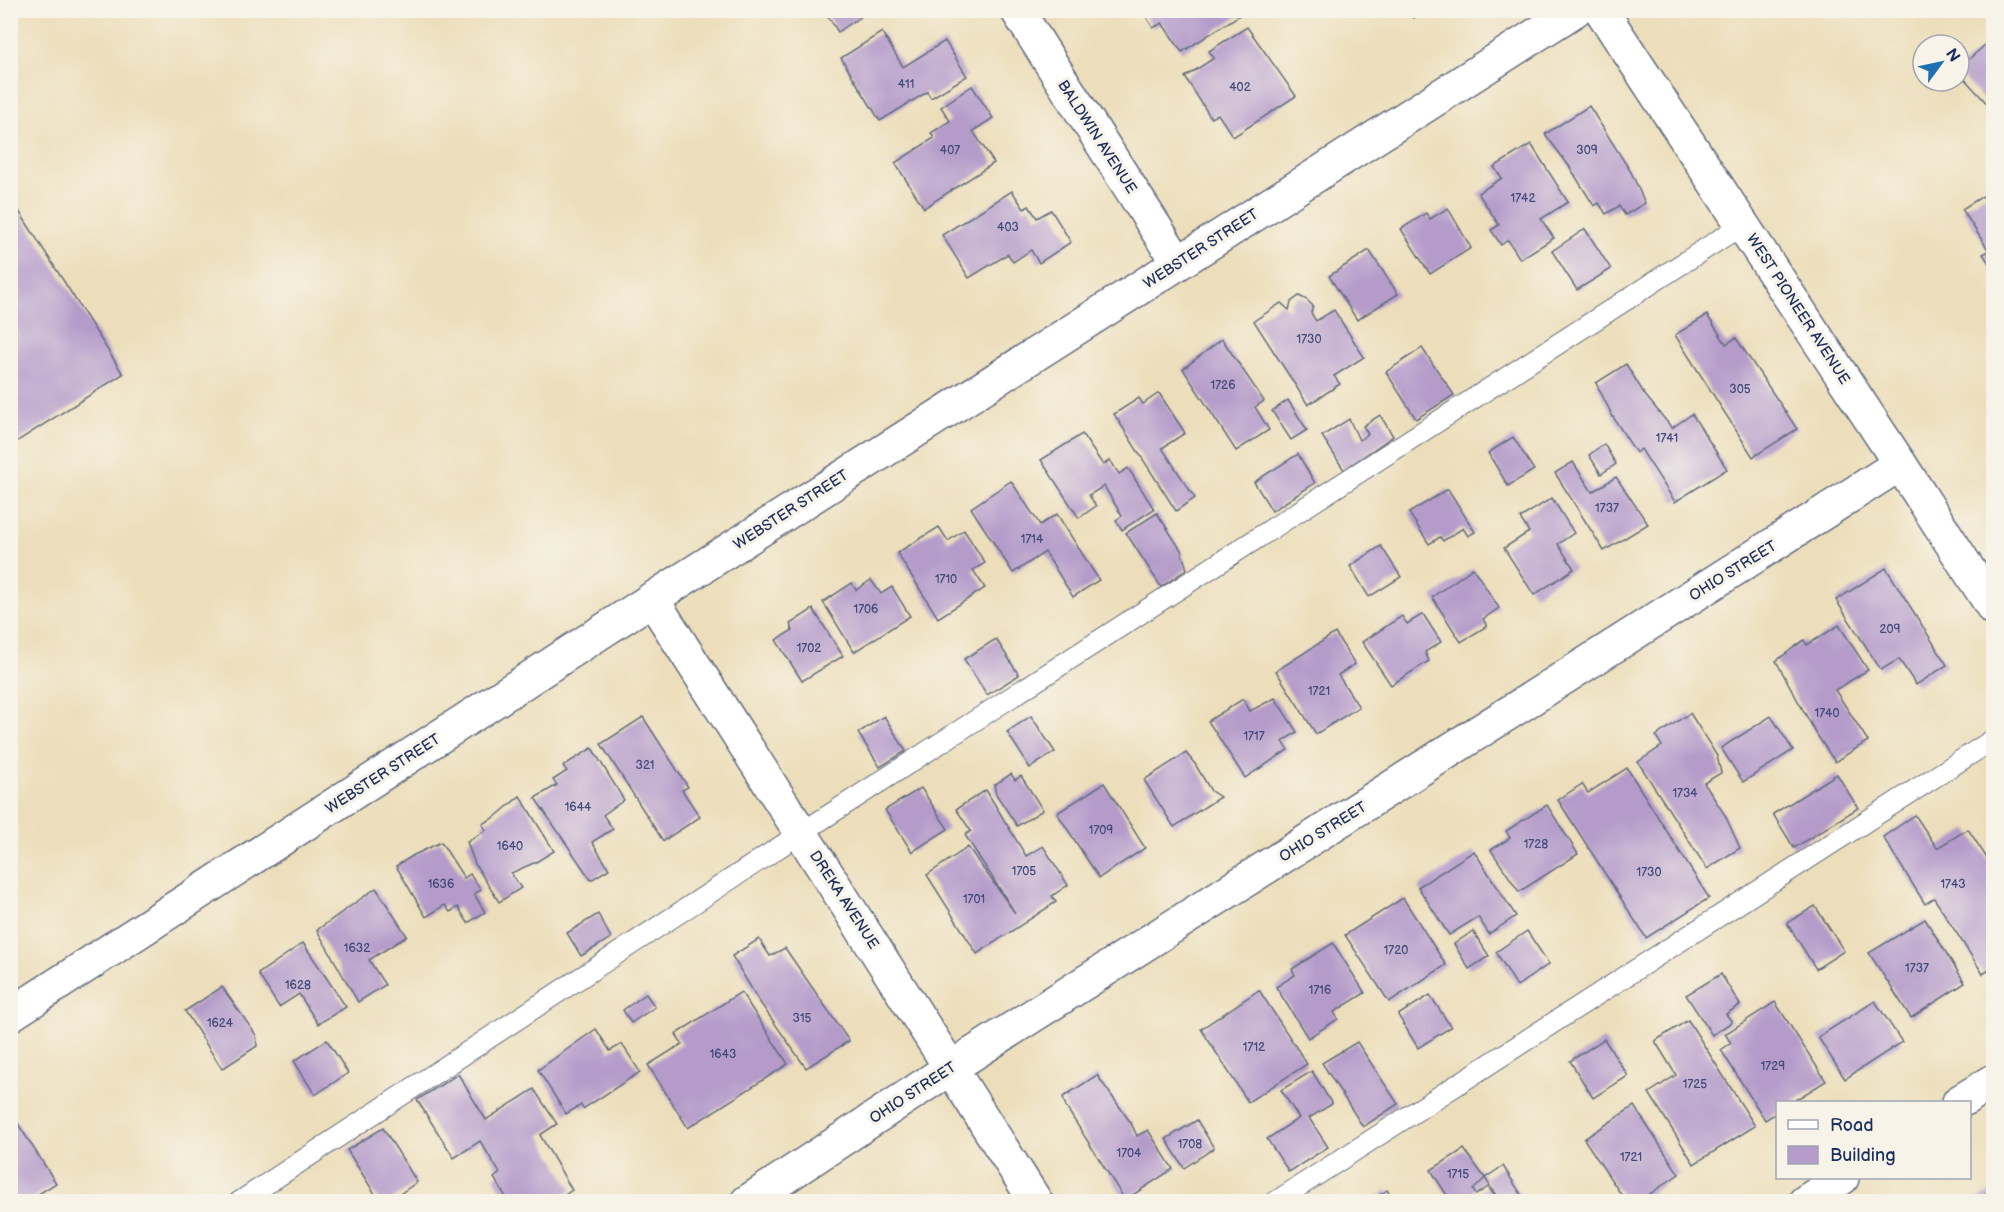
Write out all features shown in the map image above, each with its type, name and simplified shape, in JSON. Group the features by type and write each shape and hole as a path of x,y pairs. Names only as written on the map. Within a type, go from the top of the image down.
{"street":[{"name":"BALDWIN AVENUE","path":"1017,10 1178,263"},
{"name":"WEBSTER STREET","path":"10,1015 652,599 1575,10"},
{"name":"WEST PIONEER AVENUE","path":"1601,10 1994,609"},
{"name":"OHIO STREET","path":"747,1202 952,1068 1900,464"},
{"name":"DREKA AVENUE","path":"652,599 1036,1202"},
{"path":"1961,1101 1994,1081"},
{"path":"1805,1202 1840,1179"}],"lane":[{"path":"239,1202 801,833 1742,225"},
{"path":"1275,1202 1994,739"}],"building":[{"path":"824,10 870,10 838,32"},
{"path":"1142,10 1242,10 1243,13 1182,52 1162,23 1153,28"},
{"path":"1409,10 1427,10 1414,18"},
{"path":"1247,27 1296,96 1233,137 1218,114 1211,118 1185,77 1214,58 1209,51"},
{"path":"882,32 903,67 945,41 967,76 931,98 927,92 880,121 841,58"},
{"path":"1994,37 1994,111 1971,86 1971,57"},
{"path":"972,86 993,118 973,131 994,163 924,208 895,163 934,138 931,133 950,121 941,107"},
{"path":"1589,106 1631,172 1645,203 1625,215 1619,206 1606,214 1599,203 1594,206 1569,166 1545,134"},
{"path":"1531,144 1568,202 1541,219 1554,238 1520,259 1508,240 1501,245 1491,230 1499,225 1478,193 1502,178 1494,167"},
{"path":"1994,189 1994,271 1983,254 1989,251 1962,209"},
{"path":"1012,191 1024,209 1029,206 1037,218 1051,210 1071,242 1039,263 1031,250 1013,262 1008,254 969,278 942,235"},
{"path":"10,197 123,374 10,446"},
{"path":"1448,208 1471,248 1430,274 1401,229 1426,213 1430,219"},
{"path":"1585,229 1611,269 1577,290 1552,251"},
{"path":"1369,250 1398,294 1357,320 1329,276"},
{"path":"1299,296 1313,306 1311,313 1316,321 1334,310 1364,357 1334,376 1340,384 1308,405 1254,321 1281,303 1289,310 1291,302"},
{"path":"1707,315 1726,344 1736,338 1797,429 1753,457 1675,335"},
{"path":"1222,339 1264,401 1255,407 1269,430 1236,451 1183,369"},
{"path":"1422,348 1454,395 1416,419 1386,372"},
{"path":"1626,364 1645,395 1672,428 1692,414 1727,469 1675,502 1641,449 1636,453 1613,417 1596,383"},
{"path":"1159,393 1185,433 1162,448 1195,498 1176,511 1114,414 1139,398 1143,404"},
{"path":"1288,400 1307,430 1291,440 1272,411"},
{"path":"1380,415 1393,436 1344,470 1322,436 1349,419 1359,440 1368,434 1363,426"},
{"path":"1082,434 1103,465 1110,460 1119,474 1128,468 1154,509 1122,530 1116,520 1122,516 1104,486 1089,495 1096,506 1079,518 1041,460"},
{"path":"1513,437 1534,470 1508,486 1488,453"},
{"path":"1604,444 1616,464 1601,474 1589,455"},
{"path":"1298,454 1315,483 1272,511 1254,482"},
{"path":"1573,462 1592,492 1616,477 1648,524 1604,551 1555,473"},
{"path":"1011,481 1040,525 1057,514 1099,580 1073,597 1045,552 1013,573 971,508"},
{"path":"1448,489 1475,532 1468,536 1463,528 1443,541 1440,537 1429,544 1409,513"},
{"path":"1552,498 1574,533 1558,544 1574,569 1534,595 1504,548 1529,532 1520,518"},
{"path":"1157,513 1181,550 1187,569 1161,587 1126,533"},
{"path":"939,527 948,541 964,530 985,563 973,570 985,588 938,618 897,553"},
{"path":"1381,546 1401,577 1369,597 1350,566"},
{"path":"1473,568 1499,608 1483,619 1487,626 1461,642 1432,597"},
{"path":"1886,568 1947,665 1916,685 1899,659 1881,670 1836,600"},
{"path":"871,580 881,594 892,587 910,616 854,652 823,602 852,583 856,590"},
{"path":"813,609 843,656 802,681 776,640 793,630 790,624"},
{"path":"1423,614 1441,642 1425,652 1429,661 1391,685 1362,642 1402,616 1407,624"},
{"path":"1839,625 1868,670 1835,690 1868,741 1835,762 1817,735 1776,661 1804,640 1807,645"},
{"path":"1335,633 1355,664 1338,675 1359,707 1316,734 1276,671"},
{"path":"996,639 1019,675 987,695 964,659"},
{"path":"1275,698 1297,732 1283,741 1288,750 1245,778 1208,721 1243,699 1250,711"},
{"path":"1690,713 1717,756 1721,773 1704,783 1725,815 1740,848 1707,869 1638,762 1662,746 1656,736"},
{"path":"884,716 906,751 880,767 858,733"},
{"path":"1031,716 1055,752 1030,768 1007,732"},
{"path":"1771,716 1793,750 1743,782 1721,748"},
{"path":"643,717 688,787 682,790 700,817 663,841 601,744"},
{"path":"592,748 624,800 603,815 613,829 592,842 609,869 591,880 535,798 557,785 553,780 567,771 563,766"},
{"path":"1186,753 1211,791 1220,797 1174,827 1144,780"},
{"path":"1627,768 1709,898 1646,938 1558,800 1582,784 1588,793"},
{"path":"1011,774 1015,780 1021,776 1043,810 1017,826 996,794 994,785"},
{"path":"1837,774 1858,808 1794,848 1773,814"},
{"path":"1104,783 1145,848 1099,878 1057,813"},
{"path":"921,788 948,829 912,852 885,810"},
{"path":"986,790 1026,856 1043,846 1068,885 1052,896 1056,902 977,954 927,875 968,847 1015,913 965,835 971,831 956,809"},
{"path":"520,796 554,851 511,873 521,888 499,902 475,864 467,842 486,830 482,824 495,817"},
{"path":"1547,805 1578,854 1519,892 1491,850 1510,838 1506,831"},
{"path":"1915,815 1937,848 1968,829 1994,869 1994,967 1983,974 1934,898 1925,904 1883,837"},
{"path":"441,842 464,878 470,874 481,890 474,894 485,912 468,923 458,907 450,912 445,905 426,917 396,866"},
{"path":"1474,851 1516,916 1489,934 1478,917 1449,935 1418,887"},
{"path":"376,888 407,936 369,960 385,985 358,1002 317,930"},
{"path":"1403,898 1446,965 1389,1002 1345,935"},
{"path":"1815,906 1844,951 1816,969 1787,923"},
{"path":"598,914 611,938 581,956 567,933"},
{"path":"1925,919 1965,983 1911,1018 1869,953"},
{"path":"1473,931 1489,956 1469,969 1454,944"},
{"path":"1527,931 1549,964 1517,986 1496,952"},
{"path":"759,939 770,956 785,948 849,1041 806,1068 759,1001 732,956"},
{"path":"303,943 346,1007 318,1024 299,994 279,1007 258,974"},
{"path":"1333,943 1365,993 1334,1012 1338,1019 1308,1038 1276,987 1295,975 1292,969"},
{"path":"1721,974 1740,1005 1726,1014 1732,1022 1712,1035 1686,995"},
{"path":"222,987 256,1035 257,1046 222,1069 185,1011"},
{"path":"1259,990 1307,1064 1248,1102 1201,1029"},
{"path":"741,992 788,1064 688,1128 648,1065 682,1044 676,1034"},
{"path":"646,994 655,1007 631,1023 623,1010"},
{"path":"1430,995 1451,1027 1418,1048 1398,1015"},
{"path":"1875,1001 1902,1042 1845,1079 1818,1037"},
{"path":"1775,1002 1826,1081 1794,1101 1776,1101 1776,1113 1765,1120 1721,1050 1731,1043 1725,1034"},
{"path":"1688,1020 1755,1126 1694,1164 1649,1093 1676,1075 1655,1041"},
{"path":"596,1029 610,1051 622,1044 640,1072 583,1109 581,1105 566,1114 538,1070"},
{"path":"1604,1039 1628,1076 1593,1098 1570,1061"},
{"path":"327,1040 348,1073 315,1095 294,1061"},
{"path":"1357,1042 1398,1104 1363,1127 1322,1063"},
{"path":"1312,1071 1332,1104 1309,1118 1328,1147 1289,1172 1267,1139 1299,1118 1281,1090"},
{"path":"458,1074 486,1120 534,1089 557,1124 540,1135 572,1190 554,1202 509,1202 494,1178 500,1173 480,1141 454,1158 417,1100"},
{"path":"1097,1075 1131,1123 1137,1136 1148,1130 1173,1169 1125,1200 1066,1107 1063,1097"},
{"path":"1634,1106 1679,1174 1638,1202 1626,1202 1584,1139"},
{"path":"13,1116 56,1183 26,1202 10,1202 10,1117"},
{"path":"1197,1120 1214,1148 1184,1168 1166,1139"},
{"path":"383,1128 417,1182 388,1202 380,1202 347,1150"},
{"path":"1464,1149 1485,1178 1473,1190 1476,1195 1488,1187 1499,1202 1451,1202 1431,1170"},
{"path":"1503,1166 1524,1199 1520,1202 1500,1202 1485,1178"},
{"path":"1994,1189 1994,1202 1974,1202"},
{"path":"1387,1190 1394,1202 1370,1202"},
{"path":"1588,1196 1592,1202 1579,1202"}]}
